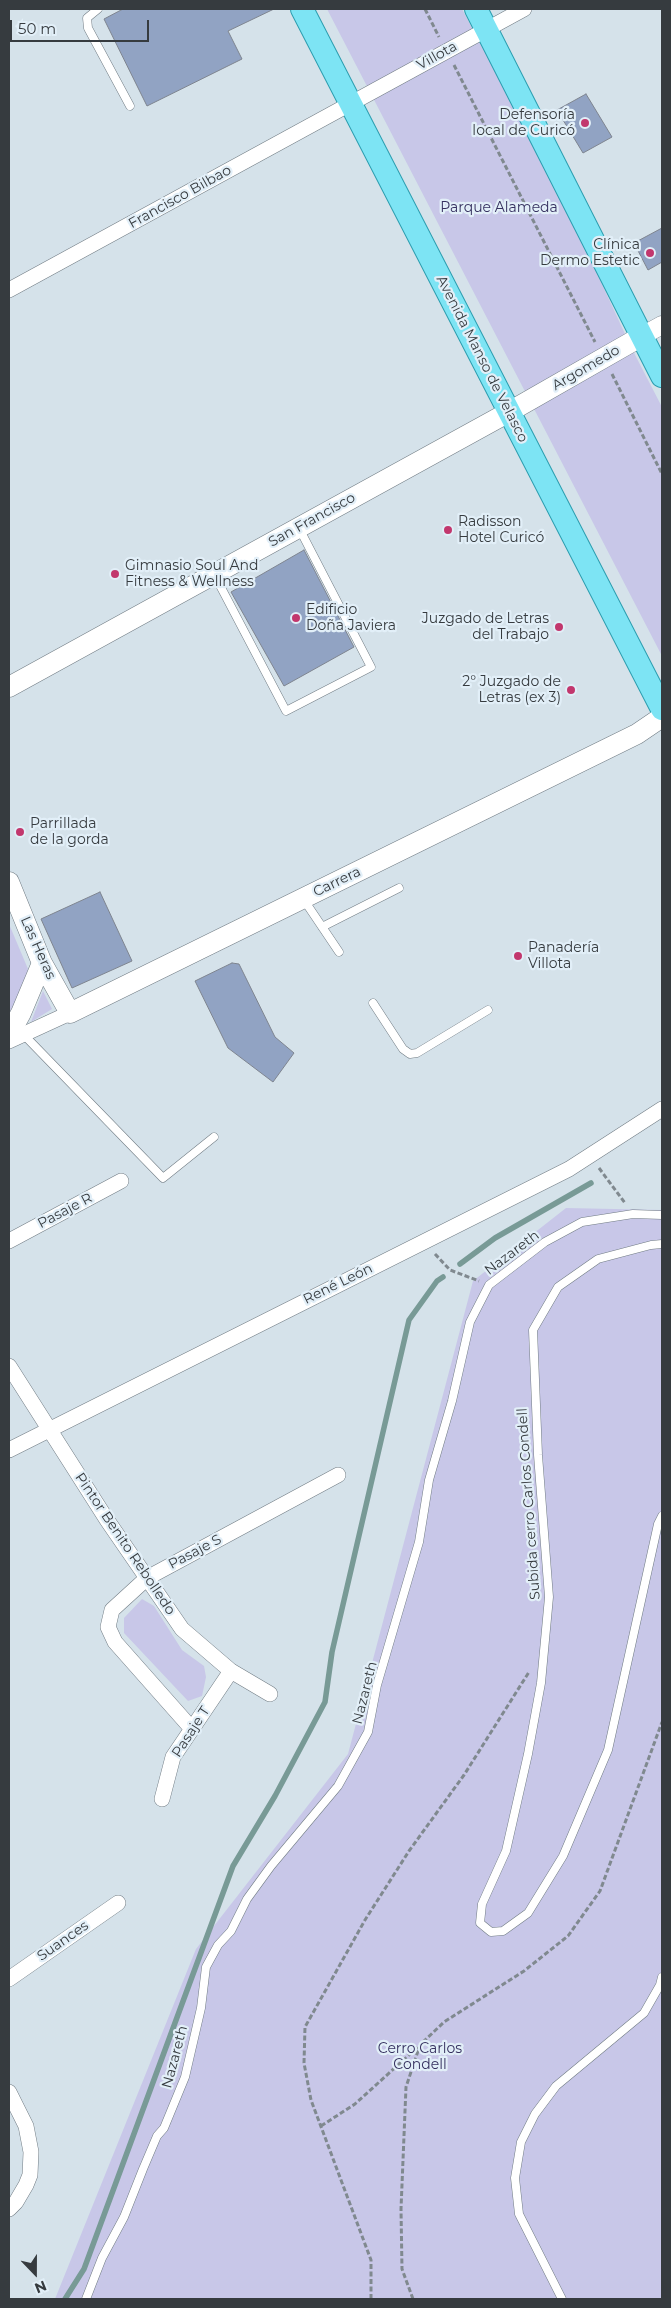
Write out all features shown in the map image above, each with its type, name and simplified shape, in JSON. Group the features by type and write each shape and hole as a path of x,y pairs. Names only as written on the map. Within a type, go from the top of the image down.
{"main road":[{"name":"Avenida Manso de Velasco","path":"302,9 662,708"},
{"path":"476,9 642,336 657,356 662,376"},
{"name":"Argomedo","path":"509,412 642,336"},
{"name":"San Francisco","path":"9,687 509,412"},
{"name":"Carrera","path":"70,1013 637,734 662,717"},
{"name":"Las Heras","path":"9,882 42,963 70,1013"},
{"path":"16,1035 21,1013 42,963"}],"street":[{"name":"Villota","path":"351,103 524,9"},
{"name":"Francisco Bilbao","path":"9,290 351,103"},
{"name":"Argomedo","path":"642,336 662,325"},
{"name":"Carrera","path":"9,1041 16,1035 70,1013"},
{"name":"René León","path":"9,1450 591,1157 662,1109"},
{"name":"Pasaje R","path":"9,1241 121,1180"},
{"name":"Pintor Benito Rebolledo","path":"9,1366 48,1429 182,1628 231,1671 270,1694"},
{"name":"Pasaje S","path":"192,1729 115,1642 108,1627 112,1610 147,1578 338,1475"},
{"name":"Pasaje T","path":"162,1799 173,1757 231,1671"},
{"name":"Suances","path":"9,1979 118,1903"},
{"path":"9,2092 26,2126 31,2152 30,2175 26,2185 9,2209"}],"lane":[{"path":"98,9 87,18 88,28 130,106"},
{"path":"214,574 286,711 371,667 299,527"},
{"path":"322,927 399,888"},
{"path":"303,898 339,952"},
{"path":"373,1003 403,1049 410,1054 418,1053 488,1010"},
{"path":"16,1035 163,1178 214,1137"},
{"name":"Nazareth","path":"86,2299 102,2258 124,2217 142,2169 157,2136 164,2128 185,2077 201,2008 206,1967 218,1945 231,1931 247,1899 271,1866 338,1786 368,1732 377,1685 418,1542 429,1480 452,1401 470,1322 489,1285 545,1242 582,1222 632,1214 662,1215"},
{"name":"Subida cerro Carlos Condell","path":"662,1244 651,1244 598,1259 558,1287 533,1330 538,1455 549,1597 545,1647 528,1754 506,1851 482,1904 480,1923 491,1932 503,1931 528,1913 563,1856 608,1750 658,1524 662,1516"},
{"path":"562,2299 519,2214 515,2178 521,2142 535,2114 556,2086 644,2013 662,1978"}],"path":[{"path":"425,9 662,474"},
{"path":"591,1157 632,1214"},
{"path":"424,1242 450,1270 489,1285"},
{"path":"371,2299 371,2260 311,2100 304,2063 305,2027 365,1920 409,1851 464,1775 545,1647"},
{"path":"321,2126 355,2104 444,2022 524,1971 568,1936 600,1891 662,1722"},
{"path":"413,2299 402,2269 401,2209 406,2086 420,2045"}],"green space":[{"name":"Parque Alameda","path":"327,9 462,9 557,187 632,349 662,407 662,656"},
{"path":"9,924 28,969 24,990 9,1013"},
{"path":"43,991 52,1009 31,1022"},
{"name":"Cerro Carlos Condell","path":"566,1208 662,1210 662,2299 55,2299 196,1949 348,1754 473,1281"},
{"path":"142,1599 154,1606 182,1650 204,1666 206,1677 202,1696 188,1701 124,1633 124,1618"}],"building":[{"path":"123,9 274,9 228,31 242,59 147,106 104,19"},
{"name":"Defensoría local de Curicó","path":"586,94 612,137 583,153 557,110"},
{"name":"Clínica Dermo Estetic","path":"662,228 662,262 648,270 634,243"},
{"name":"Edificio Doña Javiera","path":"304,550 354,647 284,686 231,592"},
{"path":"100,892 132,961 72,988 41,919"},
{"path":"232,963 239,964 275,1037 294,1053 273,1082 228,1048 195,981"}],"waterway":[{"path":"460,1264 495,1238 591,1183"},
{"path":"65,2299 84,2269 233,1866 275,1796 325,1702 332,1652 409,1320 437,1281 443,1277"}],"place":[{"name":"Defensoría local de Curicó","path":"585,123"},
{"name":"Clínica Dermo Estetic","path":"650,253"},
{"name":"Radisson Hotel Curicó","path":"448,530"},
{"name":"Gimnasio Soul And Fitness & Wellness","path":"115,574"},
{"name":"Edificio Doña Javiera","path":"296,618"},
{"name":"Juzgado de Letras del Trabajo","path":"559,627"},
{"name":"2° Juzgado de Letras (ex 3)","path":"571,690"},
{"name":"Parrillada de la gorda","path":"20,832"},
{"name":"Panadería Villota","path":"518,956"}]}
